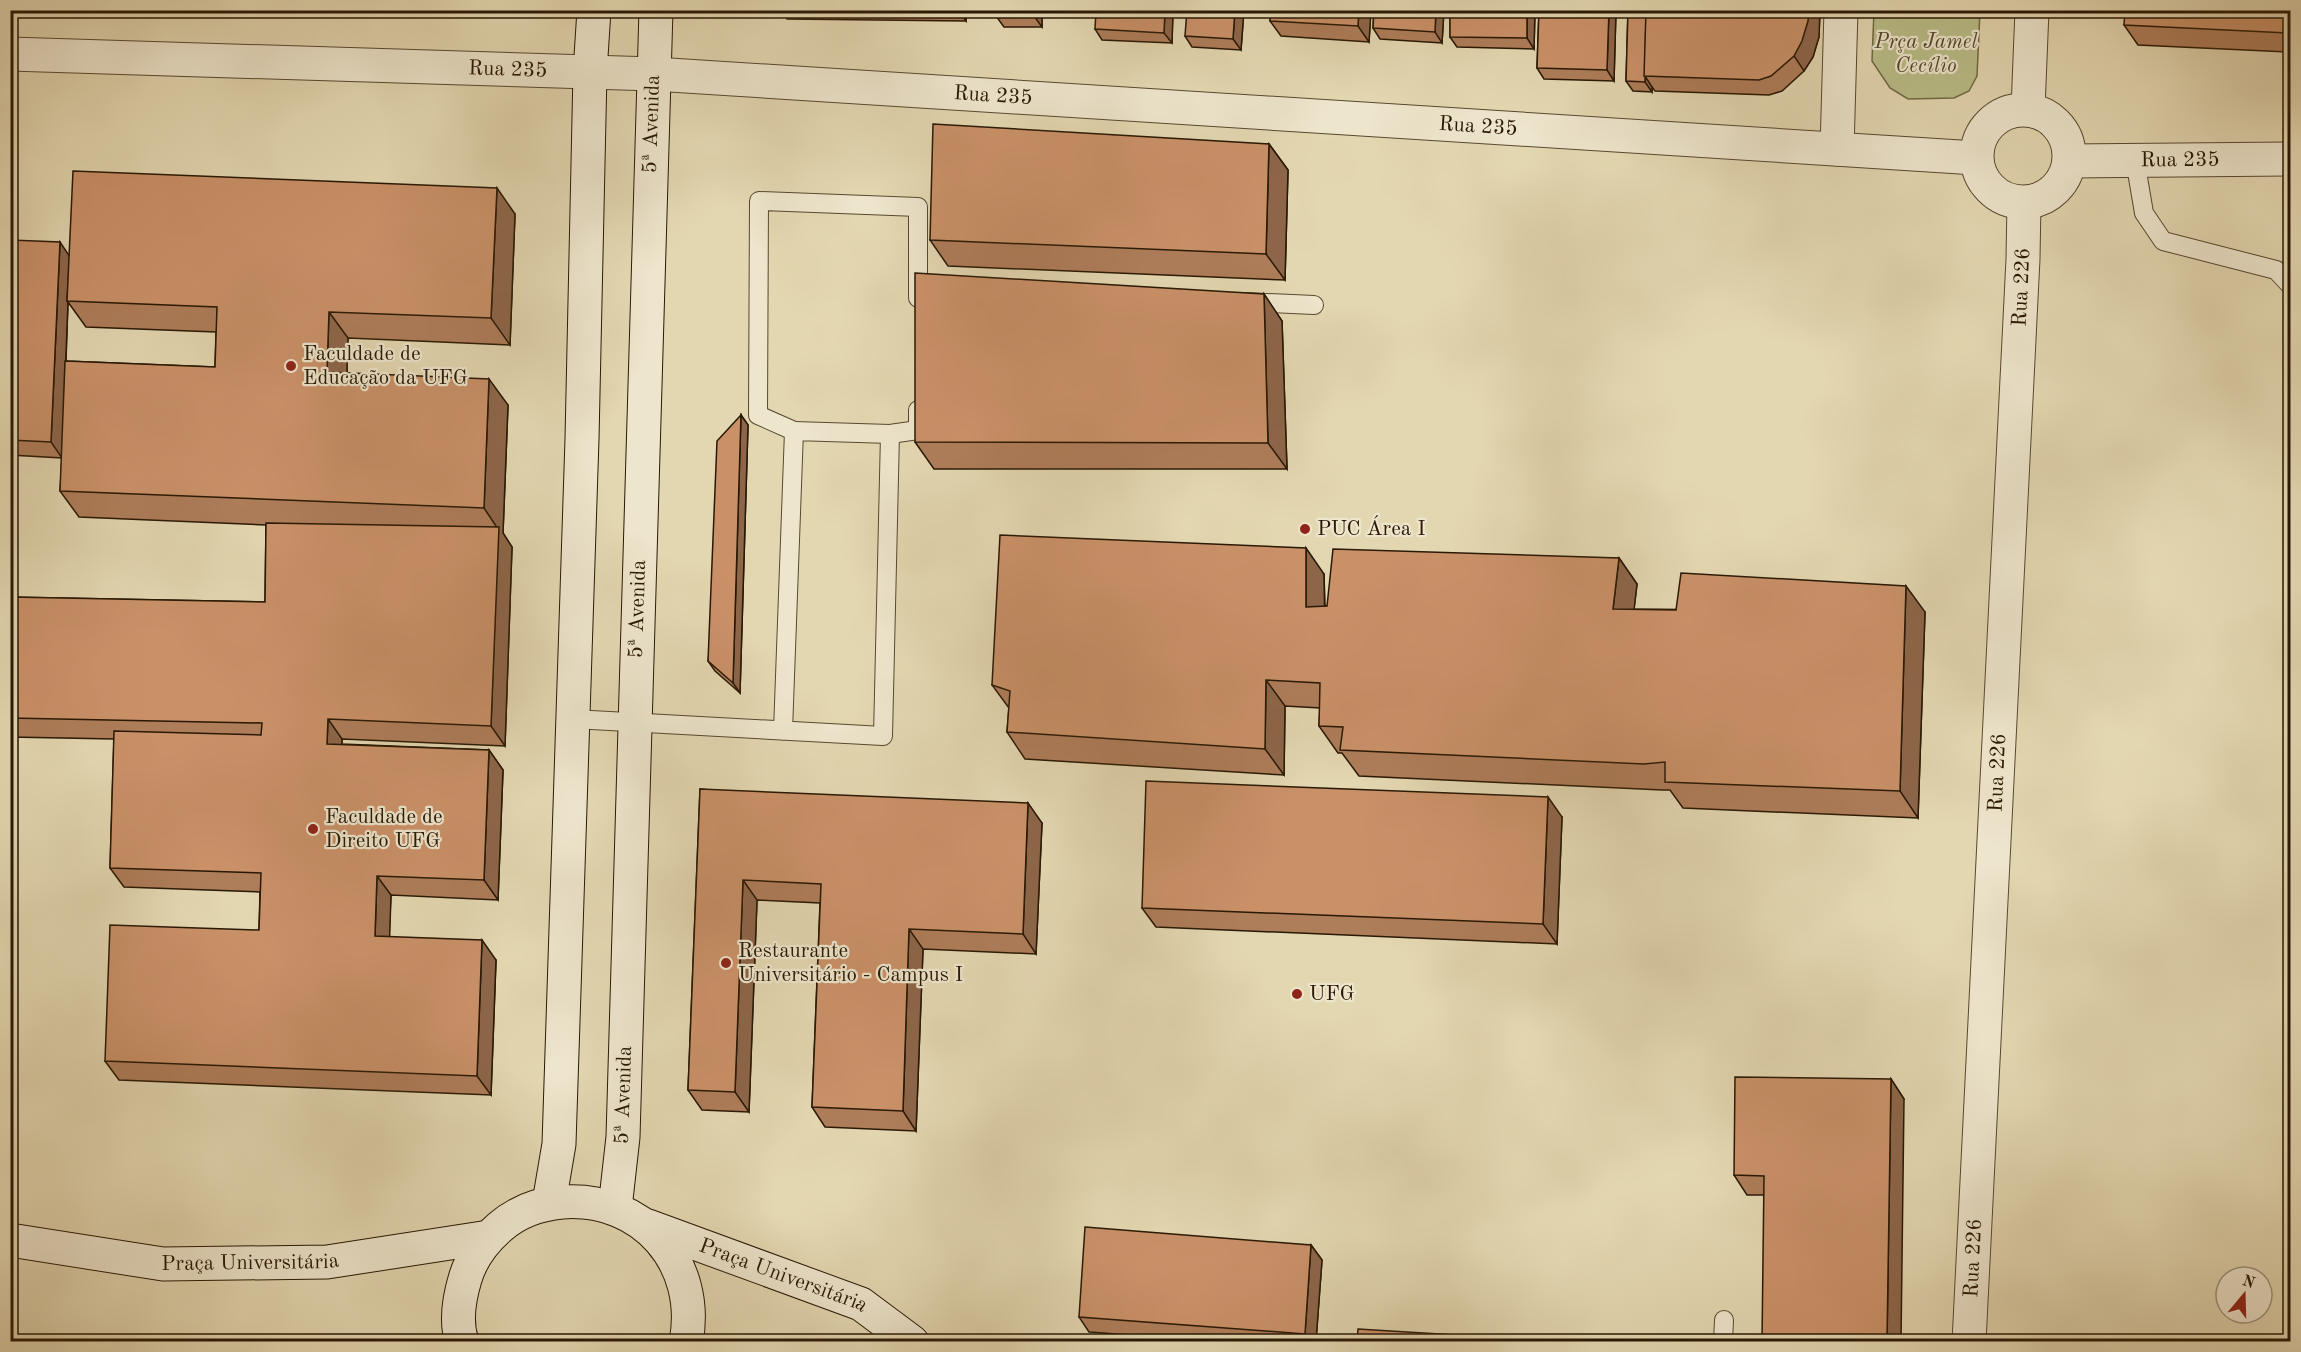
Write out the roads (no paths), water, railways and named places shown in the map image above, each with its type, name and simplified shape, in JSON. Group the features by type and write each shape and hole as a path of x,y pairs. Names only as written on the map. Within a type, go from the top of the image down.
{"street":[{"path":"549,1203 559,1144 582,450 590,72 594,10"},
{"name":"5ª Avenida","path":"615,1208 623,1137 656,10"},
{"path":"1837,149 1841,10"},
{"path":"2028,110 2032,10"},
{"name":"Rua 235","path":"10,54 654,74 1976,158"},
{"path":"2014,110 2028,110 2054,121 2063,133 2068,146 2069,161 2066,174 2050,194 2024,203 2010,201 1996,194 1978,172 1976,158 1977,144 1990,121 2014,110"},
{"name":"Rua 235","path":"2069,161 2290,159"},
{"name":"Rua 226","path":"1968,1341 2024,203"},
{"path":"462,1341 459,1332 459,1298 469,1265 489,1237 517,1216 549,1203 583,1200 615,1208 647,1226 671,1253 686,1285 690,1320 686,1341"},
{"name":"Praça Universitária","path":"647,1226 861,1304 912,1341"},
{"name":"Praça Universitária","path":"10,1240 163,1264 327,1262 489,1237"}],"lane":[{"path":"2135,160 2144,213 2163,241 2276,270 2290,285"},
{"path":"918,311 918,207 759,201 758,415 794,431 890,434 918,430 918,394"},
{"path":"918,287 941,288"},
{"path":"1232,301 1314,305"},
{"path":"783,731 794,431"},
{"path":"573,719 883,736 890,434"},
{"path":"1723,1341 1724,1320"}],"place":[{"name":"Faculdade de Educação da UFG","path":"291,366"},
{"name":"PUC Área I","path":"1305,529"},
{"name":"Faculdade de Direito UFG","path":"313,829"},
{"name":"Restaurante Universitário - Campus I","path":"726,963"},
{"name":"UFG","path":"1297,994"}],"park label":[{"name":"Prça Jamel Cecílio","path":"1926,54"}]}
